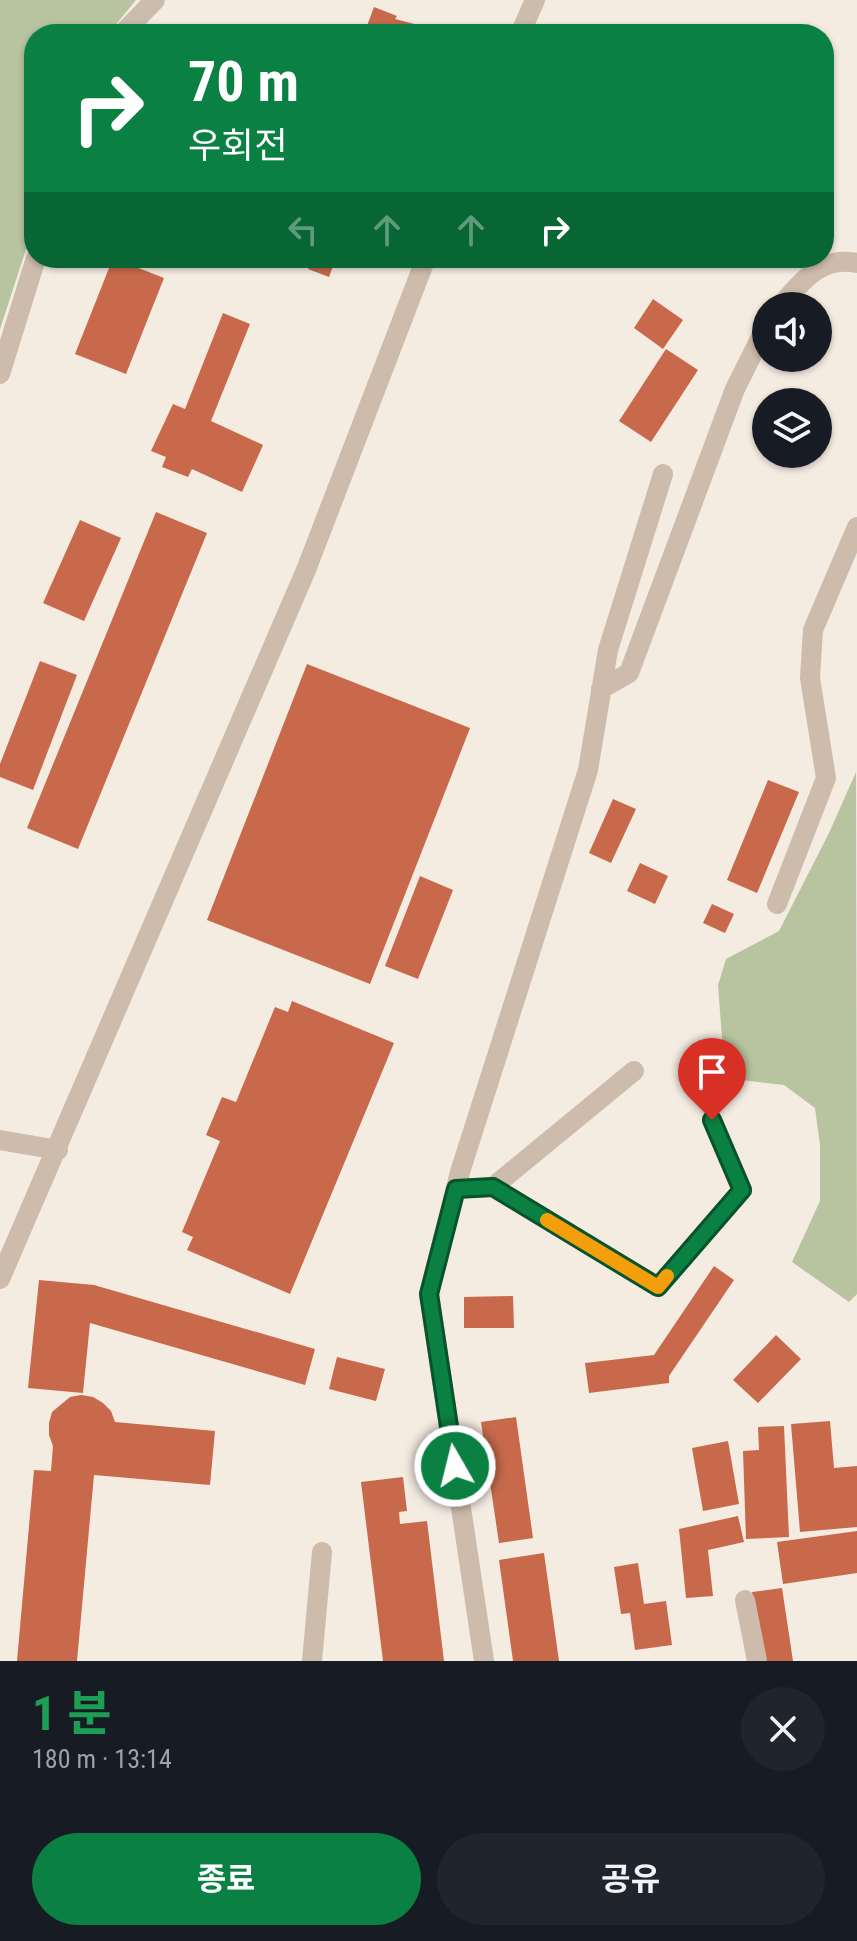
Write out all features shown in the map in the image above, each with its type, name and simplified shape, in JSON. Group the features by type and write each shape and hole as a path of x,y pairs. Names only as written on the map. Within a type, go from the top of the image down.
{"street":[{"path":"132,24 155,0"},
{"path":"524,24 535,0"},
{"path":"834,263 842,260 857,263"},
{"path":"0,374 33,268"},
{"path":"0,1279 306,570 422,268"},
{"path":"793,292 812,271 820,268"},
{"path":"601,689 629,673 735,389 752,355"},
{"path":"484,1661 429,1294 456,1189 588,770 608,650 663,474"},
{"path":"777,904 826,778 810,678 813,630 857,527"},
{"path":"493,1187 634,1071"},
{"path":"456,1189 493,1187 658,1287 742,1190 712,1120"},
{"path":"0,1140 58,1150"},
{"path":"312,1661 322,1552"},
{"path":"745,1600 757,1661"}],"green space":[{"path":"0,0 136,0 116,24 24,24 24,256 0,329"},
{"path":"856,772 857,1294 849,1302 792,1262 820,1201 820,1145 815,1108 784,1085 725,1078 718,985 726,959 779,931"}],"building":[{"path":"374,7 397,16 395,19 414,24 368,24"},
{"path":"109,268 138,268 164,278 126,374 75,354"},
{"path":"308,268 332,268 329,277"},
{"path":"653,299 683,320 663,349 634,328"},
{"path":"223,313 250,324 211,421 263,445 242,492 192,469 188,477 162,467 166,457 151,451 173,404 185,409"},
{"path":"666,349 698,370 651,442 619,421"},
{"path":"156,512 207,533 78,849 27,828"},
{"path":"80,520 121,538 84,621 43,603"},
{"path":"40,661 77,675 33,790 0,777 0,764"},
{"path":"307,664 470,728 370,984 207,920"},
{"path":"768,780 799,792 757,893 727,880"},
{"path":"613,799 636,809 611,863 589,853"},
{"path":"640,863 668,876 655,904 627,891"},
{"path":"420,876 453,890 418,979 385,966"},
{"path":"712,904 734,914 725,933 703,923"},
{"path":"292,1001 394,1043 290,1294 187,1250 193,1237 182,1232 220,1141 206,1135 222,1097 236,1102 275,1007 288,1012"},
{"path":"714,1266 734,1280 669,1376 669,1383 589,1393 585,1363 654,1355"},
{"path":"39,1280 94,1285 315,1349 305,1385 90,1323 83,1393 28,1388"},
{"path":"513,1296 514,1328 464,1328 464,1297"},
{"path":"776,1335 801,1359 758,1403 733,1380"},
{"path":"337,1357 385,1369 376,1401 329,1389"},
{"path":"81,1395 103,1403 111,1411 115,1422 215,1431 210,1485 94,1475 77,1661 17,1661 34,1470 51,1471 53,1446 49,1423 52,1412 70,1397"},
{"path":"516,1417 533,1538 499,1543 481,1422"},
{"path":"830,1421 834,1468 857,1466 857,1527 800,1532 791,1424"},
{"path":"784,1426 789,1537 746,1539 743,1451 759,1450 758,1427"},
{"path":"728,1441 739,1504 703,1511 692,1448"},
{"path":"403,1477 407,1511 399,1512 400,1524 427,1521 444,1661 383,1661 361,1482"},
{"path":"738,1516 744,1542 708,1550 713,1596 686,1598 679,1529"},
{"path":"857,1531 857,1573 783,1584 777,1542"},
{"path":"544,1553 559,1661 513,1661 499,1560"},
{"path":"638,1563 644,1604 666,1601 672,1645 635,1650 630,1613 621,1614 614,1567"},
{"path":"782,1588 793,1661 763,1661 752,1592"}],"slow traffic":[{"path":"547,1220 658,1287 667,1276"}],"route":[{"path":"455,1466 429,1294 456,1189 493,1187 658,1287 742,1190 712,1120"}]}
